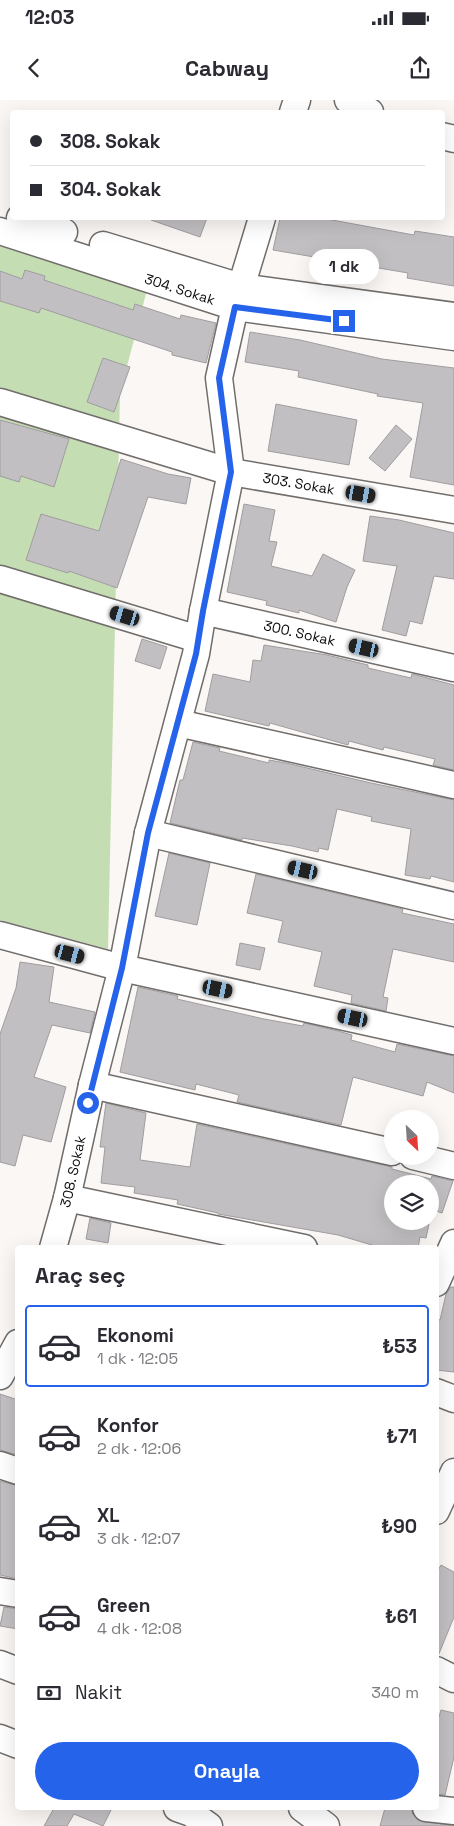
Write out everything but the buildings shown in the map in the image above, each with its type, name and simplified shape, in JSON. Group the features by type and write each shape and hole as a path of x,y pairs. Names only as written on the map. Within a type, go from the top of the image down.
{"street":[{"path":"348,100 366,110"},
{"name":"304. Sokak","path":"26,220 238,297 454,316"},
{"name":"308. Sokak","path":"54,1245 67,1198 92,1085 122,968 148,833 196,654 231,472 219,378 238,297 261,220"},
{"name":"304. Sokak","path":"0,231 238,297 454,337"},
{"name":"303. Sokak","path":"0,402 231,472 454,510"},
{"path":"0,579 198,639"},
{"name":"300. Sokak","path":"203,611 454,668"},
{"path":"178,723 454,785"},
{"path":"148,833 454,906"},
{"path":"0,935 122,968 452,1035"},
{"path":"92,1085 384,1150"},
{"path":"439,1162 454,1166"},
{"path":"67,1198 290,1245"},
{"path":"441,1282 454,1243"},
{"path":"439,1393 454,1399"},
{"path":"0,1466 15,1470"},
{"path":"439,1504 454,1472"},
{"path":"0,1591 15,1594"},
{"path":"0,1664 15,1670"},
{"path":"439,1672 454,1679"},
{"path":"0,1738 15,1744"},
{"path":"439,1809 454,1811"},
{"path":"305,1810 326,1826"}],"green space":[{"path":"0,219 154,263 120,393 108,949 0,920"}],"route":[{"path":"88,1103 122,968 139,888 148,833 196,654 231,472 219,378 235,307 344,321"}]}
